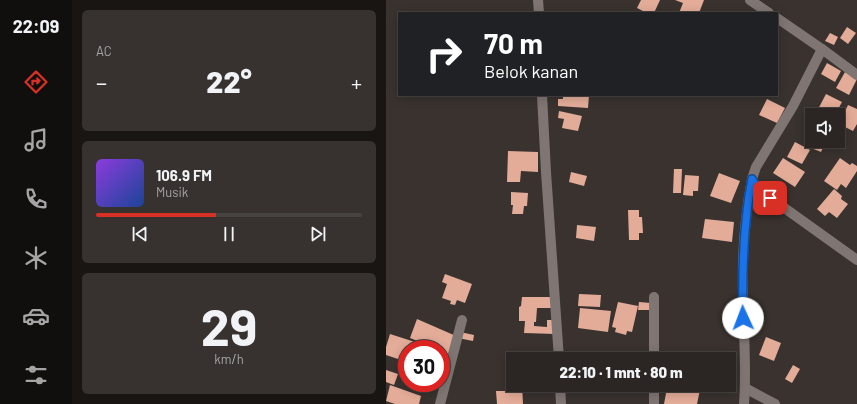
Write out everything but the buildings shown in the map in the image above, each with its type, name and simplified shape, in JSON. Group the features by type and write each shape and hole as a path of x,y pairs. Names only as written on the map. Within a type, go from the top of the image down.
{"street":[{"path":"538,0 539,12"},
{"path":"750,0 768,12"},
{"path":"778,19 857,75"},
{"path":"744,404 745,388 742,290 748,204 752,179 756,167 793,106 822,49"},
{"path":"542,96 559,352"},
{"path":"752,179 758,189 857,260"},
{"path":"654,297 654,352"},
{"path":"440,404 462,320"},
{"path":"745,388 775,404"},
{"path":"560,392 561,404"},
{"path":"654,392 654,404"}],"route":[{"path":"743,318 742,290 745,237 752,179 758,189 770,198"}]}
